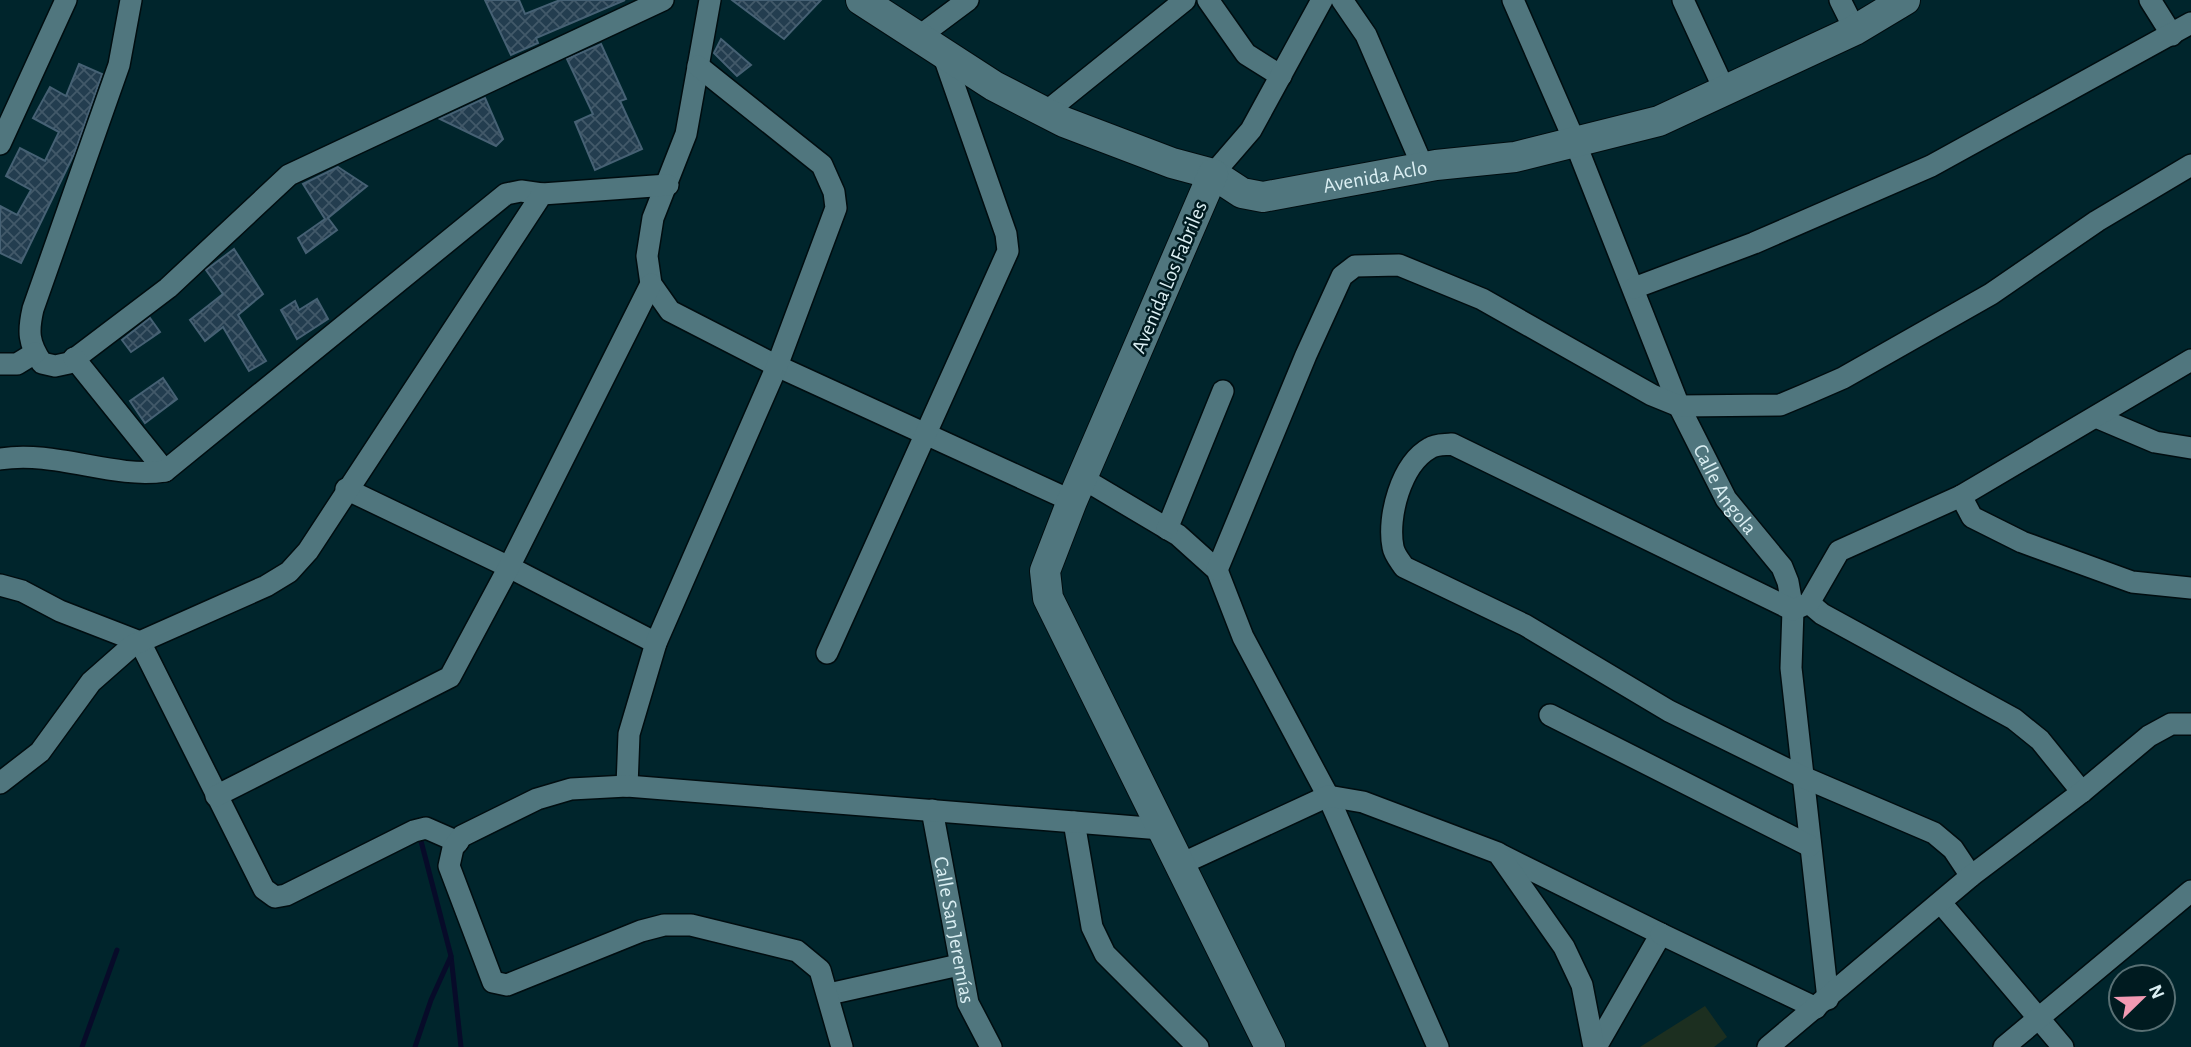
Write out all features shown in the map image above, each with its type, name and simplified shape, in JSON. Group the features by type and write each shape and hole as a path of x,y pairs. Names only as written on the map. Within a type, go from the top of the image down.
{"street":[{"path":"0,144 66,0"},
{"path":"131,0 119,65 33,309 28,331 35,353 42,363 55,366 74,358 168,288 289,175 663,0"},
{"path":"670,311 651,284 647,257 653,218 668,185 685,134 710,0"},
{"name":"Avenida Aclo","path":"861,0 994,86 1046,112 1172,163 1213,174 1242,193 1263,197 1423,167 1515,157 1659,121 1855,30 1905,0"},
{"path":"917,38 968,0"},
{"path":"1046,112 1185,0"},
{"path":"1208,0 1246,54 1281,76"},
{"name":"Avenida Los Fabriles","path":"1161,829 1048,598 1045,571 1077,489 1213,174 1251,130 1322,0"},
{"path":"1342,0 1366,35 1423,167"},
{"name":"Calle Angola","path":"1513,0 1575,142 1679,406 1726,499 1782,567 1801,606 1791,668 1810,846 1822,1004"},
{"path":"1683,0 1725,91"},
{"path":"1840,0 1855,30"},
{"path":"2150,0 2172,35"},
{"path":"1634,288 1754,243 1931,166 2191,23"},
{"path":"827,653 1008,251 1006,234 943,54"},
{"path":"627,786 629,734 656,643 777,366 836,208 834,192 822,165 698,66"},
{"path":"1217,570 1306,355 1342,276 1355,266 1399,265 1482,299 1652,395 1679,406 1780,405 1843,378 1991,293 2098,221 2191,165"},
{"path":"0,459 50,459 114,467 140,475 165,471 506,194 522,191 542,194 668,185"},
{"path":"0,783 40,752 91,682 140,642 266,586 289,572 308,551 346,489 542,194"},
{"path":"216,796 450,677 509,567 651,284"},
{"path":"635,315 659,307 670,311 777,366 926,434 1077,489 1167,528 1217,570 1243,637 1328,796 1438,1047"},
{"path":"0,364 17,364 35,353"},
{"path":"74,358 165,471"},
{"path":"1801,606 1839,551 1961,496 2191,360"},
{"path":"1167,528 1223,391"},
{"path":"2096,417 2155,442 2191,448"},
{"path":"1971,876 1954,849 1934,833 1803,777 1669,711 1525,625 1404,567 1393,550 1391,520 1401,490 1416,459 1432,446 1452,444 1822,614 2014,719 2040,740 2082,792"},
{"path":"346,489 509,567 656,643"},
{"path":"1961,496 1972,517 2022,542 2132,582 2191,588"},
{"path":"0,585 22,591 60,611 140,642 264,889 275,897 286,895 414,831 426,828 458,842"},
{"path":"1550,715 1810,846"},
{"path":"1768,1047 1971,876 2082,792 2149,736 2171,724 2191,724"},
{"path":"842,1047 821,970 797,951 691,925 664,925 641,930 507,985 493,982 449,866 458,842 462,836 537,799 571,789 627,786 1161,829 1270,1047"},
{"path":"1180,865 1328,796 1363,802 1498,853 1661,934 1822,1004"},
{"name":"Calle San Jeremías","path":"932,810 968,1003 991,1047"},
{"path":"1074,822 1092,927 1105,954 1198,1047"},
{"path":"1498,853 1564,947 1582,985 1595,1047"},
{"path":"2004,1047 2191,891"},
{"path":"1941,903 2063,1047"},
{"path":"1595,1047 1661,934"},
{"path":"829,995 959,965"}],"green space":[{"path":"1705,1006 1727,1037 1714,1047 1640,1047"}],"building":[{"path":"485,0 519,0 525,14 560,0 625,0 536,38 538,43 511,55"},
{"path":"732,0 821,0 784,39"},
{"path":"721,39 751,65 737,76 714,53"},
{"path":"601,44 626,99 620,101 642,149 595,170 575,122 593,114 567,59"},
{"path":"79,64 102,74 74,154 21,263 0,253 0,206 17,215 31,190 6,176 20,148 45,161 59,132 33,118 50,87 66,96"},
{"path":"485,98 503,139 496,146 440,119"},
{"path":"338,167 367,186 328,218 337,230 306,253 298,238 325,219 303,184"},
{"path":"234,249 263,294 238,315 266,361 249,371 223,327 205,341 190,320 223,294 206,270"},
{"path":"317,299 328,319 297,339 281,310 295,301 299,310"},
{"path":"150,318 160,332 131,352 122,340"},
{"path":"163,378 177,399 145,423 130,401"}],"waterway":[{"path":"415,1047 431,1000 451,956 421,841"},
{"path":"82,1047 117,950"},
{"path":"451,956 461,1047"}]}
